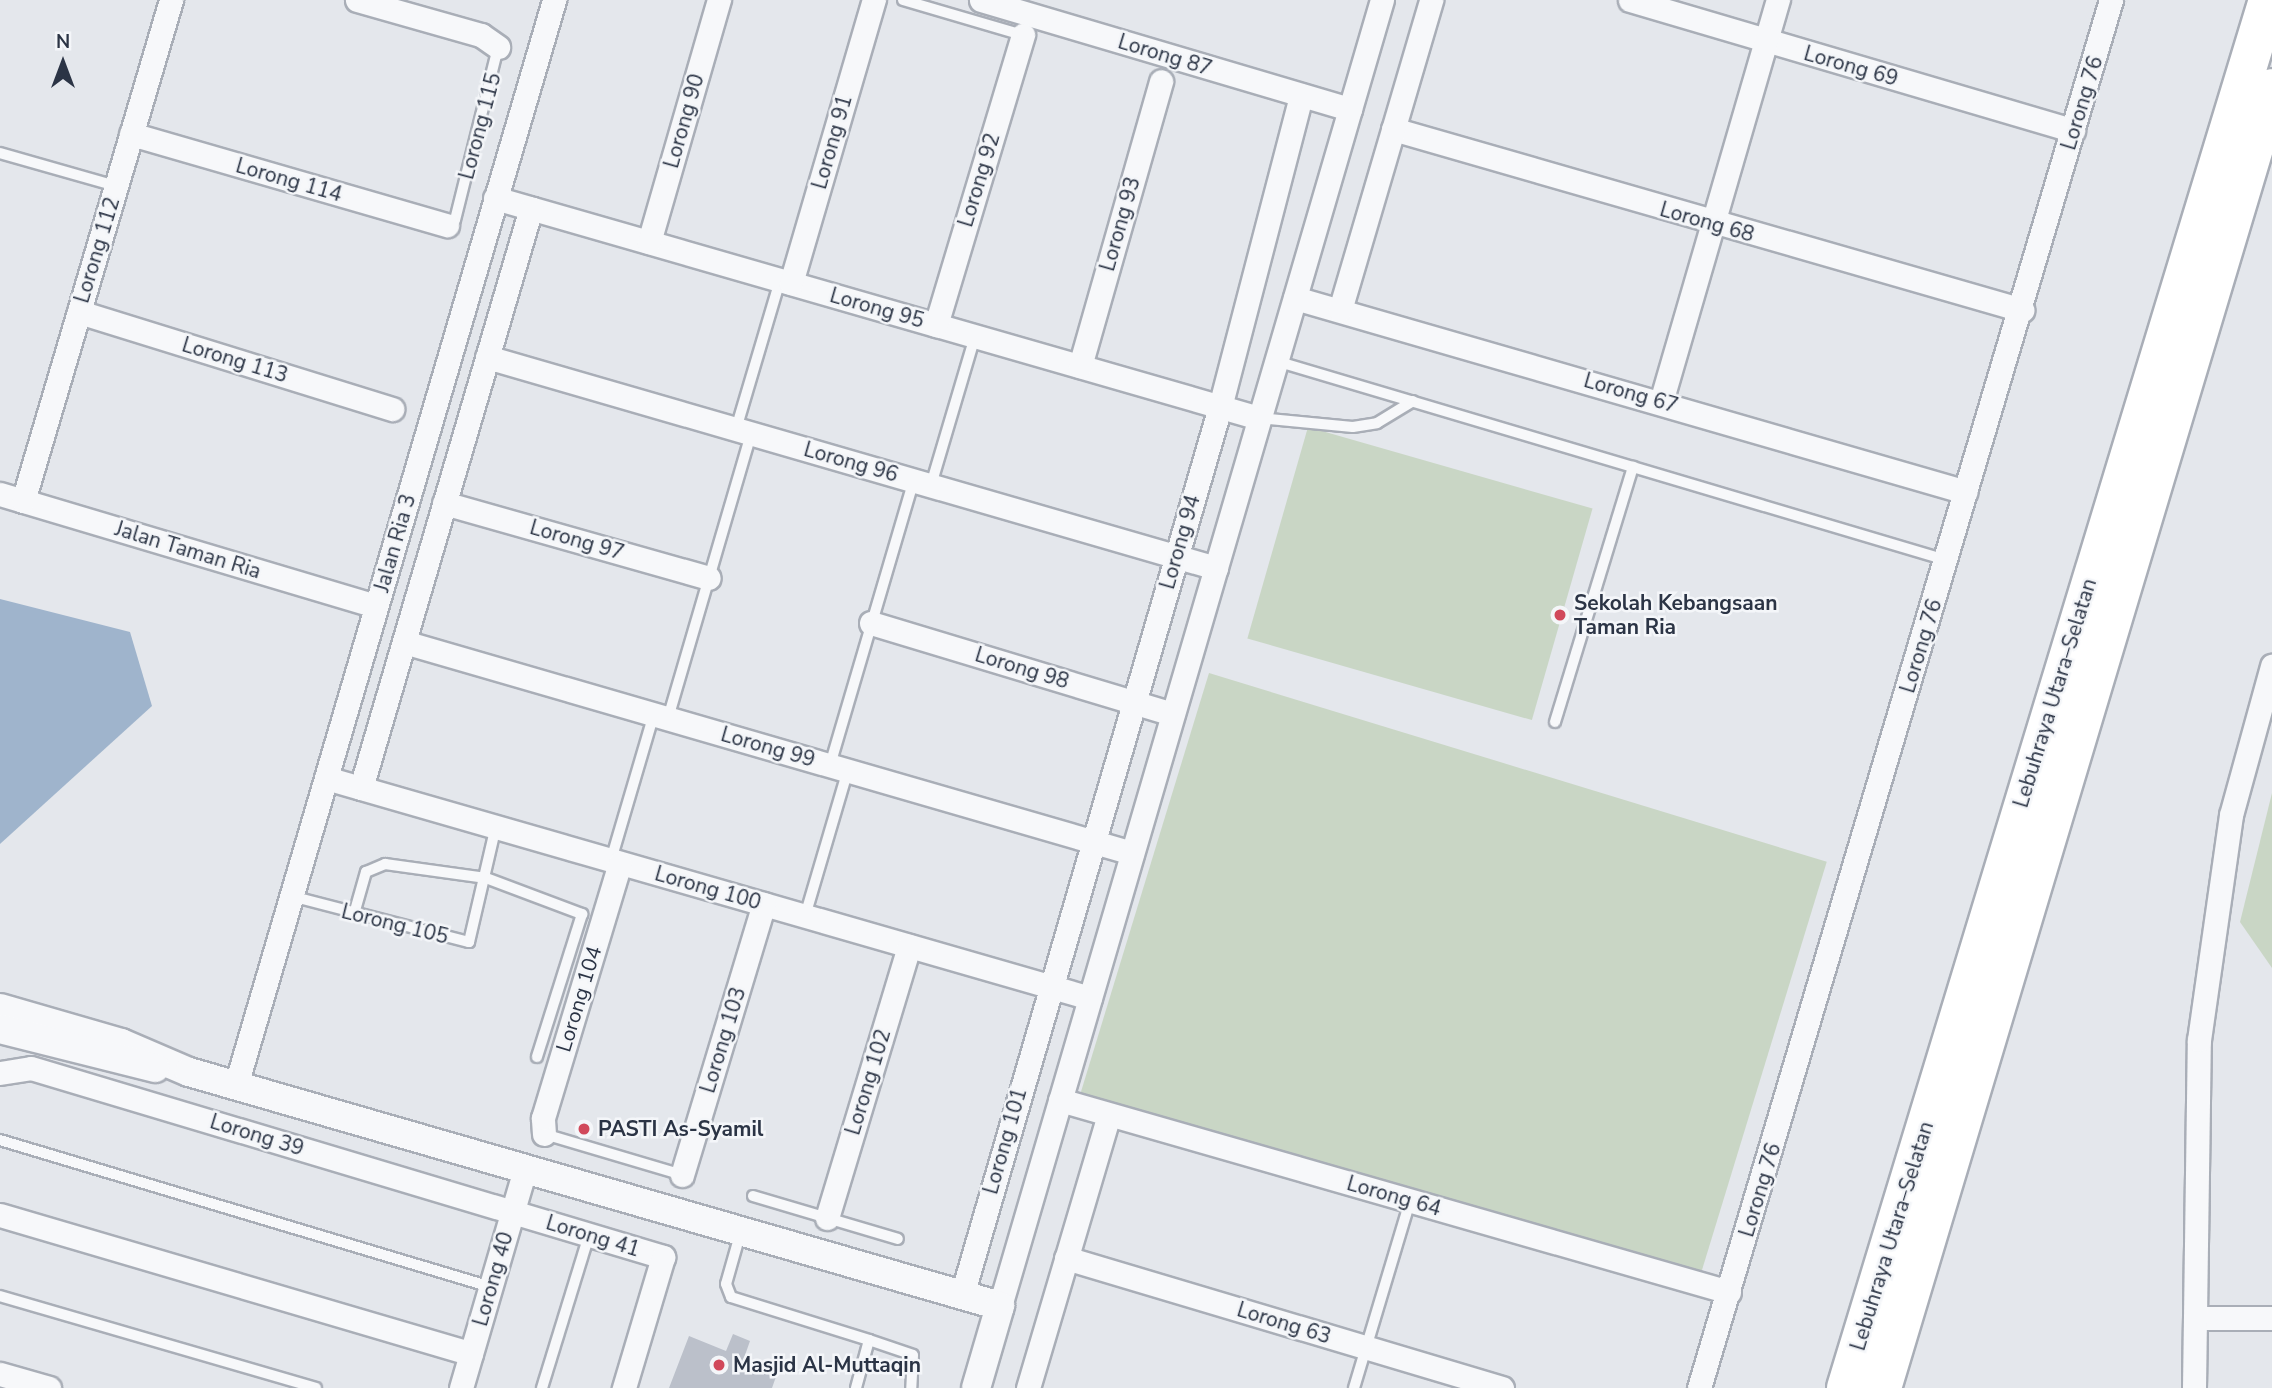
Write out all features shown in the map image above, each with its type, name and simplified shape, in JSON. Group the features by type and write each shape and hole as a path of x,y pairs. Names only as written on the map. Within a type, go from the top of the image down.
{"highway":[{"name":"Lebuhraya Utara–Selatan","path":"1846,1388 2268,0"},
{"name":"Lebuhraya Utara–Selatan","path":"1882,1388 2272,88"}],"street":[{"name":"Lorong 112","path":"23,501 171,0"},
{"name":"Lorong 115","path":"357,0 481,35 498,47"},
{"name":"Jalan Ria 3","path":"236,1086 554,0"},
{"name":"Lorong 90","path":"649,242 719,0"},
{"name":"Lorong 91","path":"785,281 874,0"},
{"name":"Lorong 87","path":"981,0 1350,109"},
{"path":"976,1388 1382,0"},
{"path":"1340,310 1430,0"},
{"name":"Lorong 69","path":"1630,0 2073,130"},
{"path":"1661,402 1778,0"},
{"name":"Lorong 76","path":"1699,1388 1730,1292 2022,310 2111,0"},
{"name":"Lorong 92","path":"936,325 1028,16"},
{"name":"Lorong 93","path":"1080,366 1161,81"},
{"name":"Lorong 94","path":"1048,986 1220,407 1301,95"},
{"name":"Lorong 68","path":"1393,130 2022,310"},
{"name":"Lorong 114","path":"131,134 447,225"},
{"name":"Lorong 95","path":"495,198 1259,418"},
{"path":"360,788 531,208"},
{"name":"Lorong 67","path":"1295,298 1966,492"},
{"name":"Lorong 113","path":"79,312 392,409"},
{"name":"Lorong 96","path":"487,357 1216,568"},
{"name":"Jalan Taman Ria","path":"0,494 376,606"},
{"name":"Lorong 97","path":"444,503 709,578"},
{"name":"Lorong 98","path":"871,623 1173,714"},
{"name":"Lorong 99","path":"404,642 1132,853"},
{"path":"2194,1388 2196,1318 2193,1161 2213,923 2231,815 2272,666"},
{"name":"Lorong 100","path":"326,779 495,830 1090,998"},
{"name":"Lorong 104","path":"544,1134 543,1118 616,862"},
{"name":"Lorong 103","path":"682,1175 764,904"},
{"name":"Lorong 102","path":"827,1218 909,946"},
{"name":"Lorong 101","path":"962,1295 1048,986"},
{"path":"0,1008 121,1043 189,1072 1000,1306"},
{"path":"0,1029 114,1063 189,1072"},
{"name":"Lorong 39","path":"0,1073 31,1068 513,1212"},
{"name":"Lorong 64","path":"1060,1100 1730,1292"},
{"path":"1028,1388 1108,1115"},
{"name":"Lorong 40","path":"461,1388 525,1169"},
{"name":"Lorong 41","path":"513,1212 663,1257 624,1388"},
{"path":"0,1215 471,1354"},
{"name":"Lorong 63","path":"1066,1258 1502,1388"},
{"path":"2196,1318 2272,1318"},
{"path":"0,1374 49,1388"}],"lane":[{"path":"903,0 1028,16"},
{"name":"Lorong 115","path":"447,225 455,220 498,47"},
{"path":"0,153 116,186"},
{"path":"616,862 661,716 709,578 744,431 785,281"},
{"path":"805,916 871,623 975,336"},
{"path":"1276,361 1946,560"},
{"path":"1259,418 1353,427 1377,423 1413,401"},
{"path":"1555,722 1633,467"},
{"name":"Lorong 105","path":"291,897 468,942 486,878 495,830"},
{"path":"354,914 373,864 486,878 582,914 537,1057"},
{"path":"544,1134 682,1175"},
{"path":"0,1140 491,1287"},
{"path":"753,1196 898,1239"},
{"path":"1354,1388 1410,1201"},
{"path":"741,1231 726,1284 732,1297 913,1355 911,1388"},
{"path":"542,1388 589,1235"},
{"path":"0,1296 316,1388"},
{"path":"856,1388 869,1340"}],"green space":[{"path":"1308,427 1593,509 1532,720 1247,638"},
{"path":"1209,673 1827,862 1696,1289 1078,1100"},
{"path":"2272,793 2272,968 2240,922"}],"water":[{"path":"0,599 130,632 152,706 0,844"}],"building":[{"name":"Masjid Al-Muttaqin","path":"733,1334 750,1341 744,1358 778,1371 772,1388 669,1388 689,1336 726,1351"}],"place":[{"name":"Sekolah Kebangsaan Taman Ria","path":"1560,615"},
{"name":"PASTI As-Syamil","path":"584,1129"},
{"name":"Masjid Al-Muttaqin","path":"719,1365"}]}
